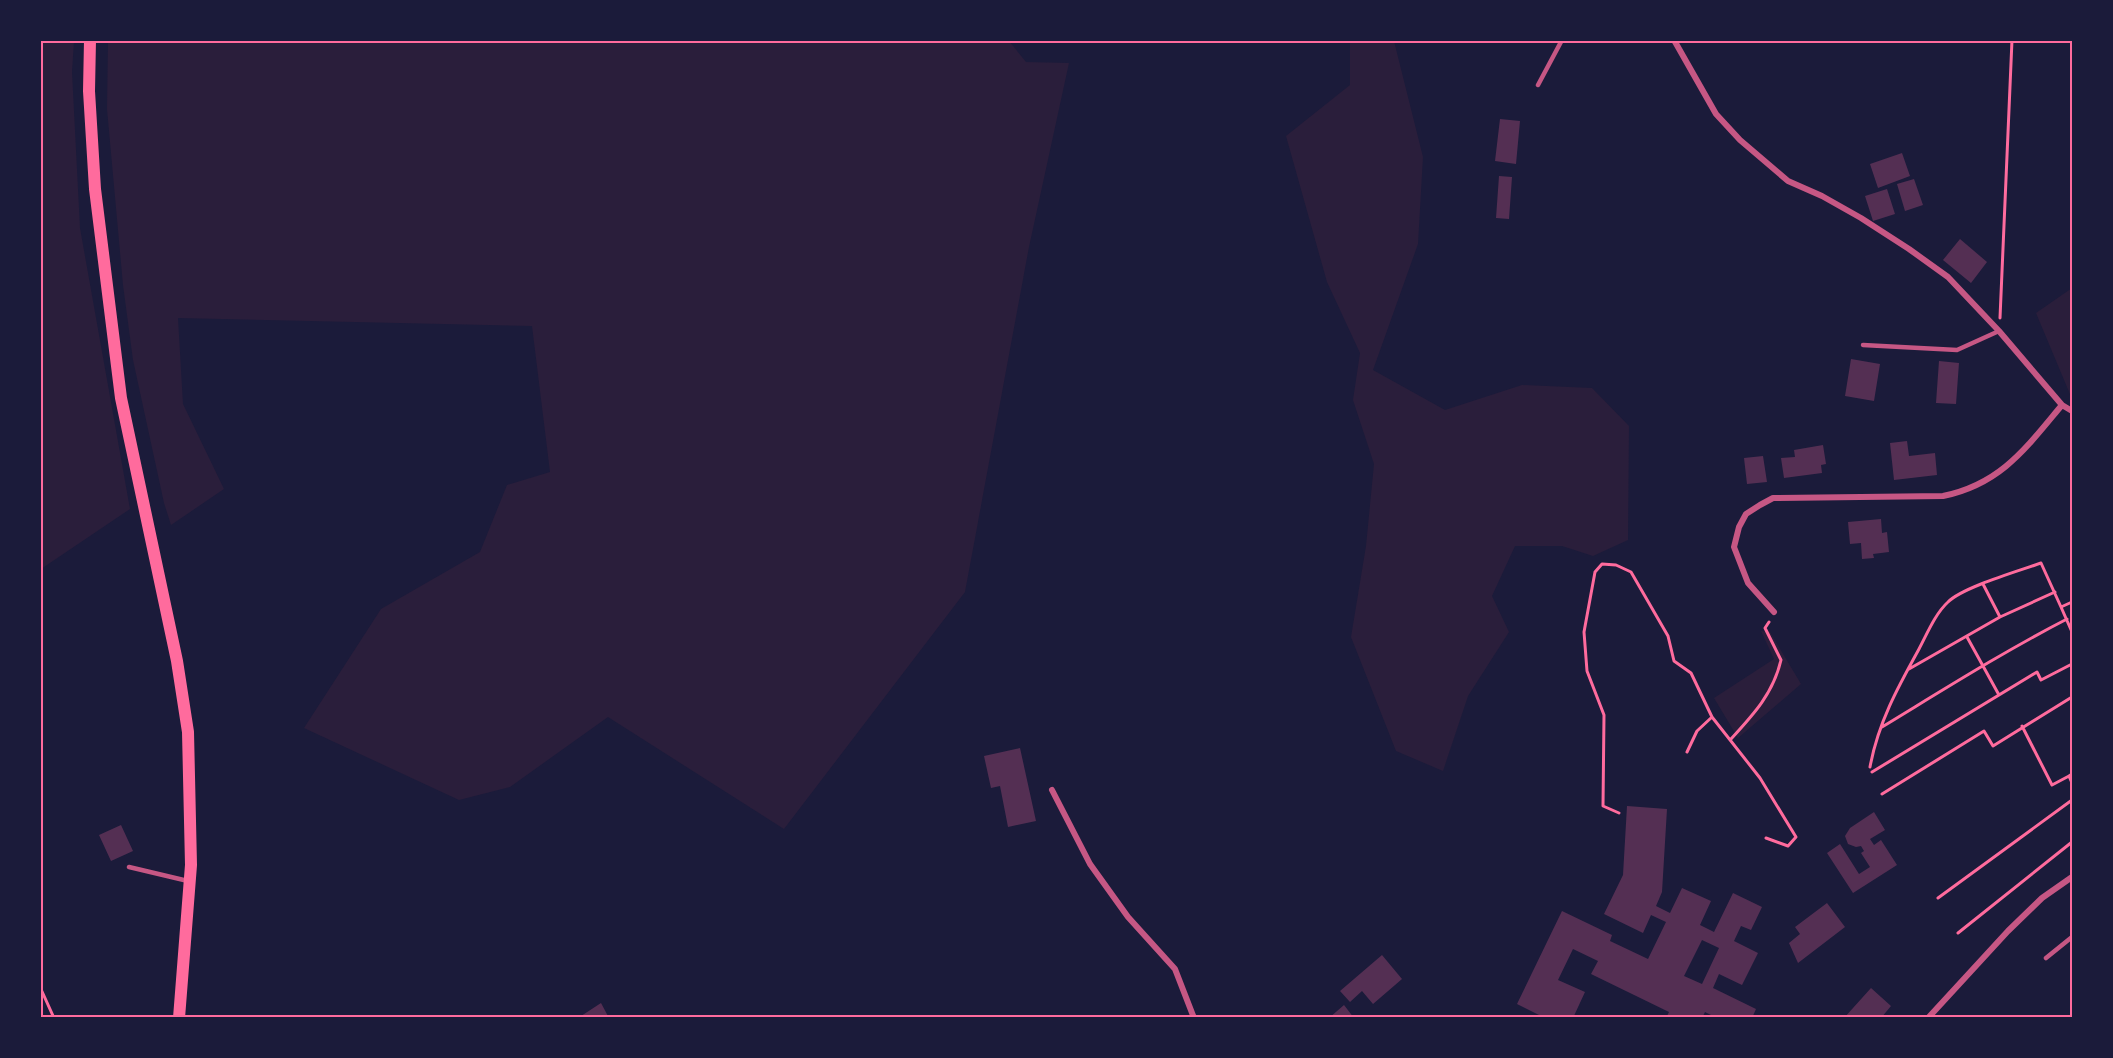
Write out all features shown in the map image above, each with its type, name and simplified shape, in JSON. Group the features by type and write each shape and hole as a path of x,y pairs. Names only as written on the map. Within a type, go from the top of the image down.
{"main road":[{"path":"90,40 89,91 95,189 121,398 177,660 188,732 190,882 179,1017"}],"street":[{"path":"1674,40 1716,114 1768,166 1788,181 1822,196 1861,218 1948,277 2000,332 2062,405 2073,411"},
{"path":"1774,612 1748,583 1734,547 1739,527 1746,514 1773,498 1943,496 1962,492 2006,468 2030,444 2062,405"},
{"path":"1052,790 1090,864 1128,917 1175,969 1194,1017"},
{"path":"1928,1017 2042,898 2073,877"}],"lane":[{"path":"1538,85 1562,40"},
{"path":"1863,345 1957,350 2000,332"},
{"path":"129,867 190,882"},
{"path":"2046,958 2073,937"}],"path":[{"path":"2000,332 2012,40"},
{"path":"1870,767 1880,728 1894,694 1930,627 1948,601 1983,584 2041,563 2073,632"},
{"path":"1619,813 1603,806 1604,716 1587,671 1584,632 1595,572 1602,564 1616,565 1631,572 1668,636 1674,661 1691,673 1712,717 1760,778 1796,837 1788,846 1766,838"},
{"path":"1983,584 2000,617"},
{"path":"1907,670 2000,617 2055,591"},
{"path":"2061,607 2073,602"},
{"path":"1730,740 1759,708 1777,676 1781,660 1765,628 1774,612"},
{"path":"1880,728 2003,653 2067,619"},
{"path":"1967,636 1999,695"},
{"path":"1872,772 2037,672 2041,680 2073,664"},
{"path":"1882,794 1984,730 1993,746 2022,726 2073,697"},
{"path":"1687,752 1697,731 1712,717"},
{"path":"2022,726 2052,785 2071,775 2073,783"},
{"path":"1938,898 2073,800"},
{"path":"1958,933 2073,842"},
{"path":"40,987 54,1017"}],"shaded area":[{"path":"41,40 74,41 72,72 80,228 130,509 41,569"},
{"path":"108,41 1009,41 1026,62 1069,63 1029,247 965,592 784,829 608,717 510,787 459,800 304,728 381,609 480,552 507,485 550,472 532,326 178,318 183,404 224,489 171,525 164,503 133,360 123,285 107,109"},
{"path":"1350,41 1394,41 1423,157 1418,244 1373,370 1445,410 1522,385 1592,388 1629,426 1628,540 1593,556 1562,546 1515,546 1492,596 1509,632 1468,696 1443,771 1396,751 1351,637 1366,546 1374,464 1353,400 1360,353 1327,282 1286,136 1350,85"},
{"path":"2072,288 2072,399 2036,313"},
{"path":"1761,631 1770,632 1801,684 1738,738 1714,698 1774,659"}],"building":[{"path":"1500,119 1520,121 1516,164 1495,161"},
{"path":"1902,153 1910,176 1878,188 1870,164"},
{"path":"1499,176 1512,177 1509,219 1496,218"},
{"path":"1914,179 1923,205 1905,211 1897,184"},
{"path":"1887,189 1895,214 1873,221 1865,196"},
{"path":"1960,239 1987,262 1971,283 1943,260"},
{"path":"1851,359 1880,364 1874,401 1845,396"},
{"path":"1939,361 1959,363 1956,404 1936,403"},
{"path":"1907,441 1909,456 1935,453 1937,475 1894,480 1890,443"},
{"path":"1823,445 1826,464 1821,465 1822,473 1784,478 1781,458 1795,457 1794,450"},
{"path":"1763,456 1767,482 1747,484 1744,458"},
{"path":"1881,519 1882,533 1887,532 1889,552 1873,554 1874,558 1862,559 1861,543 1850,544 1848,522"},
{"path":"1020,748 1036,821 1008,827 1000,786 991,788 984,756"},
{"path":"1627,806 1667,809 1662,892 1656,906 1670,913 1682,888 1711,901 1700,925 1714,932 1733,893 1762,907 1751,930 1741,926 1734,941 1758,953 1742,985 1719,974 1713,988 1756,1009 1752,1018 1717,1018 1705,1012 1702,1018 1666,1018 1669,1012 1591,974 1598,961 1573,949 1558,980 1585,992 1573,1018 1545,1018 1517,1004 1562,911 1612,935 1610,941 1648,959 1666,922 1651,915 1643,933 1604,914 1623,875","holes":["1702,940 1719,948 1702,984 1684,976"]},
{"path":"1874,812 1885,830 1870,839 1874,845 1881,840 1897,865 1853,893 1827,853 1840,844 1859,874 1870,867 1861,853 1864,851 1861,846 1848,844 1845,836 1850,828"},
{"path":"121,825 133,851 111,861 99,835"},
{"path":"1827,903 1845,927 1798,963 1789,943 1800,934 1795,927"},
{"path":"1382,955 1402,979 1373,1004 1362,991 1350,1002 1340,991"},
{"path":"1871,988 1891,1006 1881,1018 1844,1018"},
{"path":"601,1003 609,1018 578,1018"},
{"path":"1344,1005 1354,1018 1329,1018"}]}
